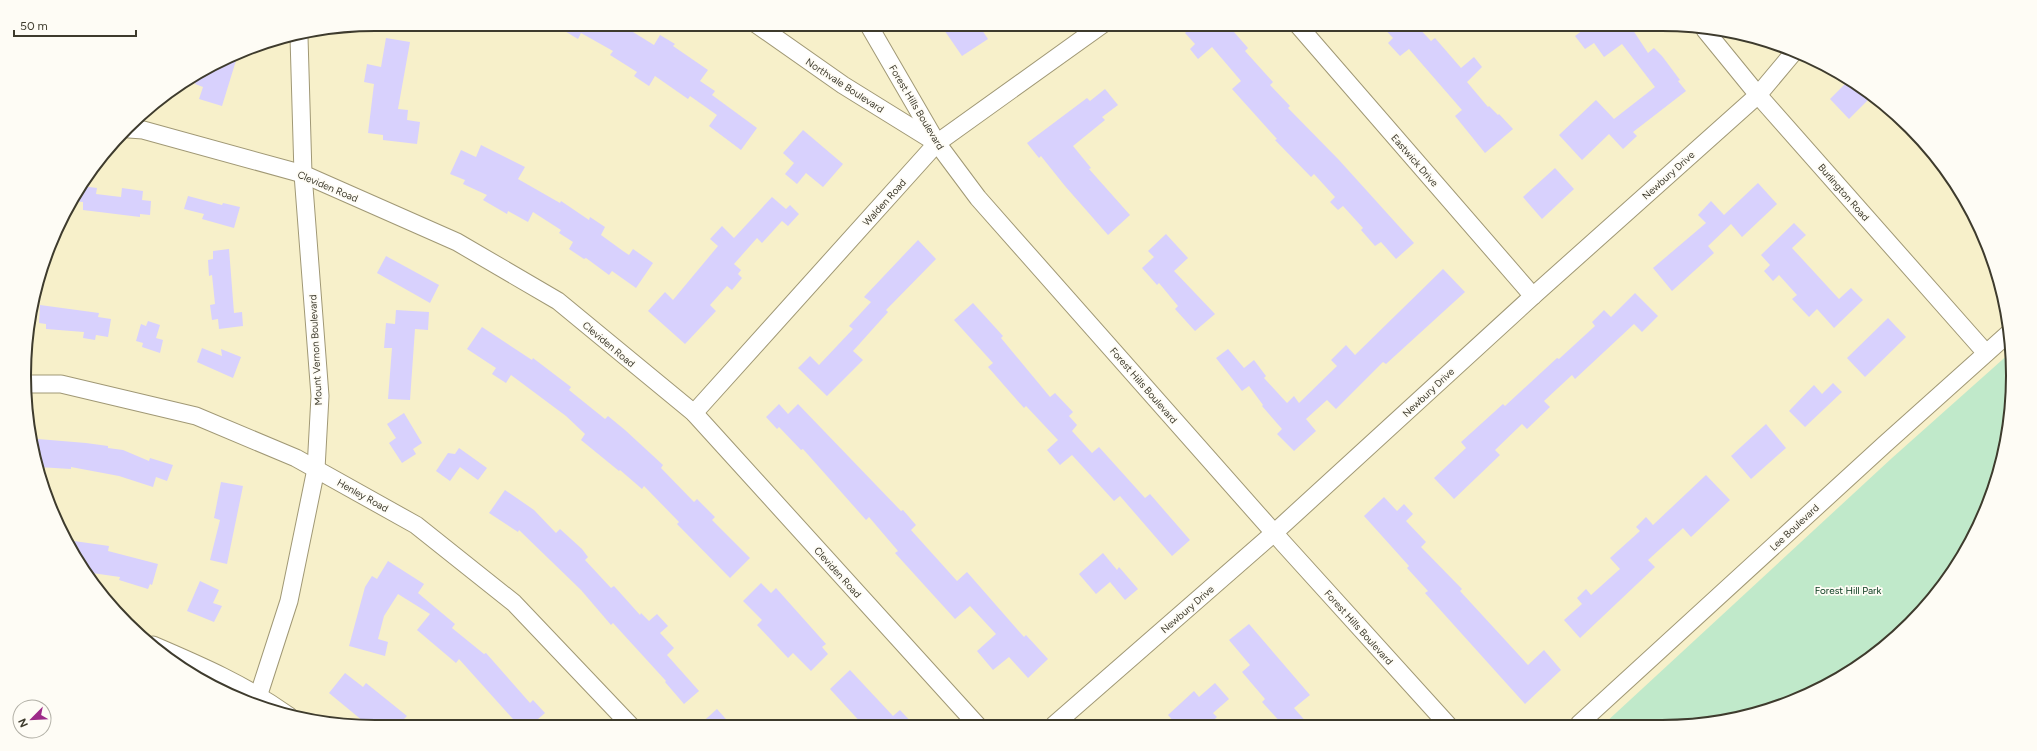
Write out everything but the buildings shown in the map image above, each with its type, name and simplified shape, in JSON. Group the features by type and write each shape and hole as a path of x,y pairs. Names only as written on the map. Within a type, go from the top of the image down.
{"street":[{"name":"Northvale Boulevard","path":"766,31 842,85 937,143"},
{"name":"Forest Hills Boulevard","path":"872,31 937,143 978,198 1274,533 1443,720"},
{"name":"Walden Road","path":"694,413 937,143 1094,31"},
{"name":"Eastwick Drive","path":"1303,31 1533,296"},
{"name":"Burlington Road","path":"1709,34 1758,95 1986,353"},
{"name":"Mount Vernon Boulevard","path":"256,699 289,601 316,469 320,396 303,174 299,40"},
{"name":"Newbury Drive","path":"1061,720 1274,533 1533,296 1758,95 1791,56"},
{"name":"Cleviden Road","path":"135,129 143,130 303,174 457,242 558,301 694,413 973,720"},
{"name":"Lee Boulevard","path":"1583,720 2004,338"},
{"name":"Henley Road","path":"31,384 61,384 196,416 296,458 416,525 514,603 624,720"},
{"path":"172,653 211,670 254,698"}],"green space":[{"name":"Forest Hill Park","path":"2005,357 2006,376 2003,420 1994,465 1980,507 1960,548 1948,567 1921,603 1889,635 1853,662 1834,674 1793,694 1772,702 1706,717 1662,720 1608,720 1892,458"}]}
